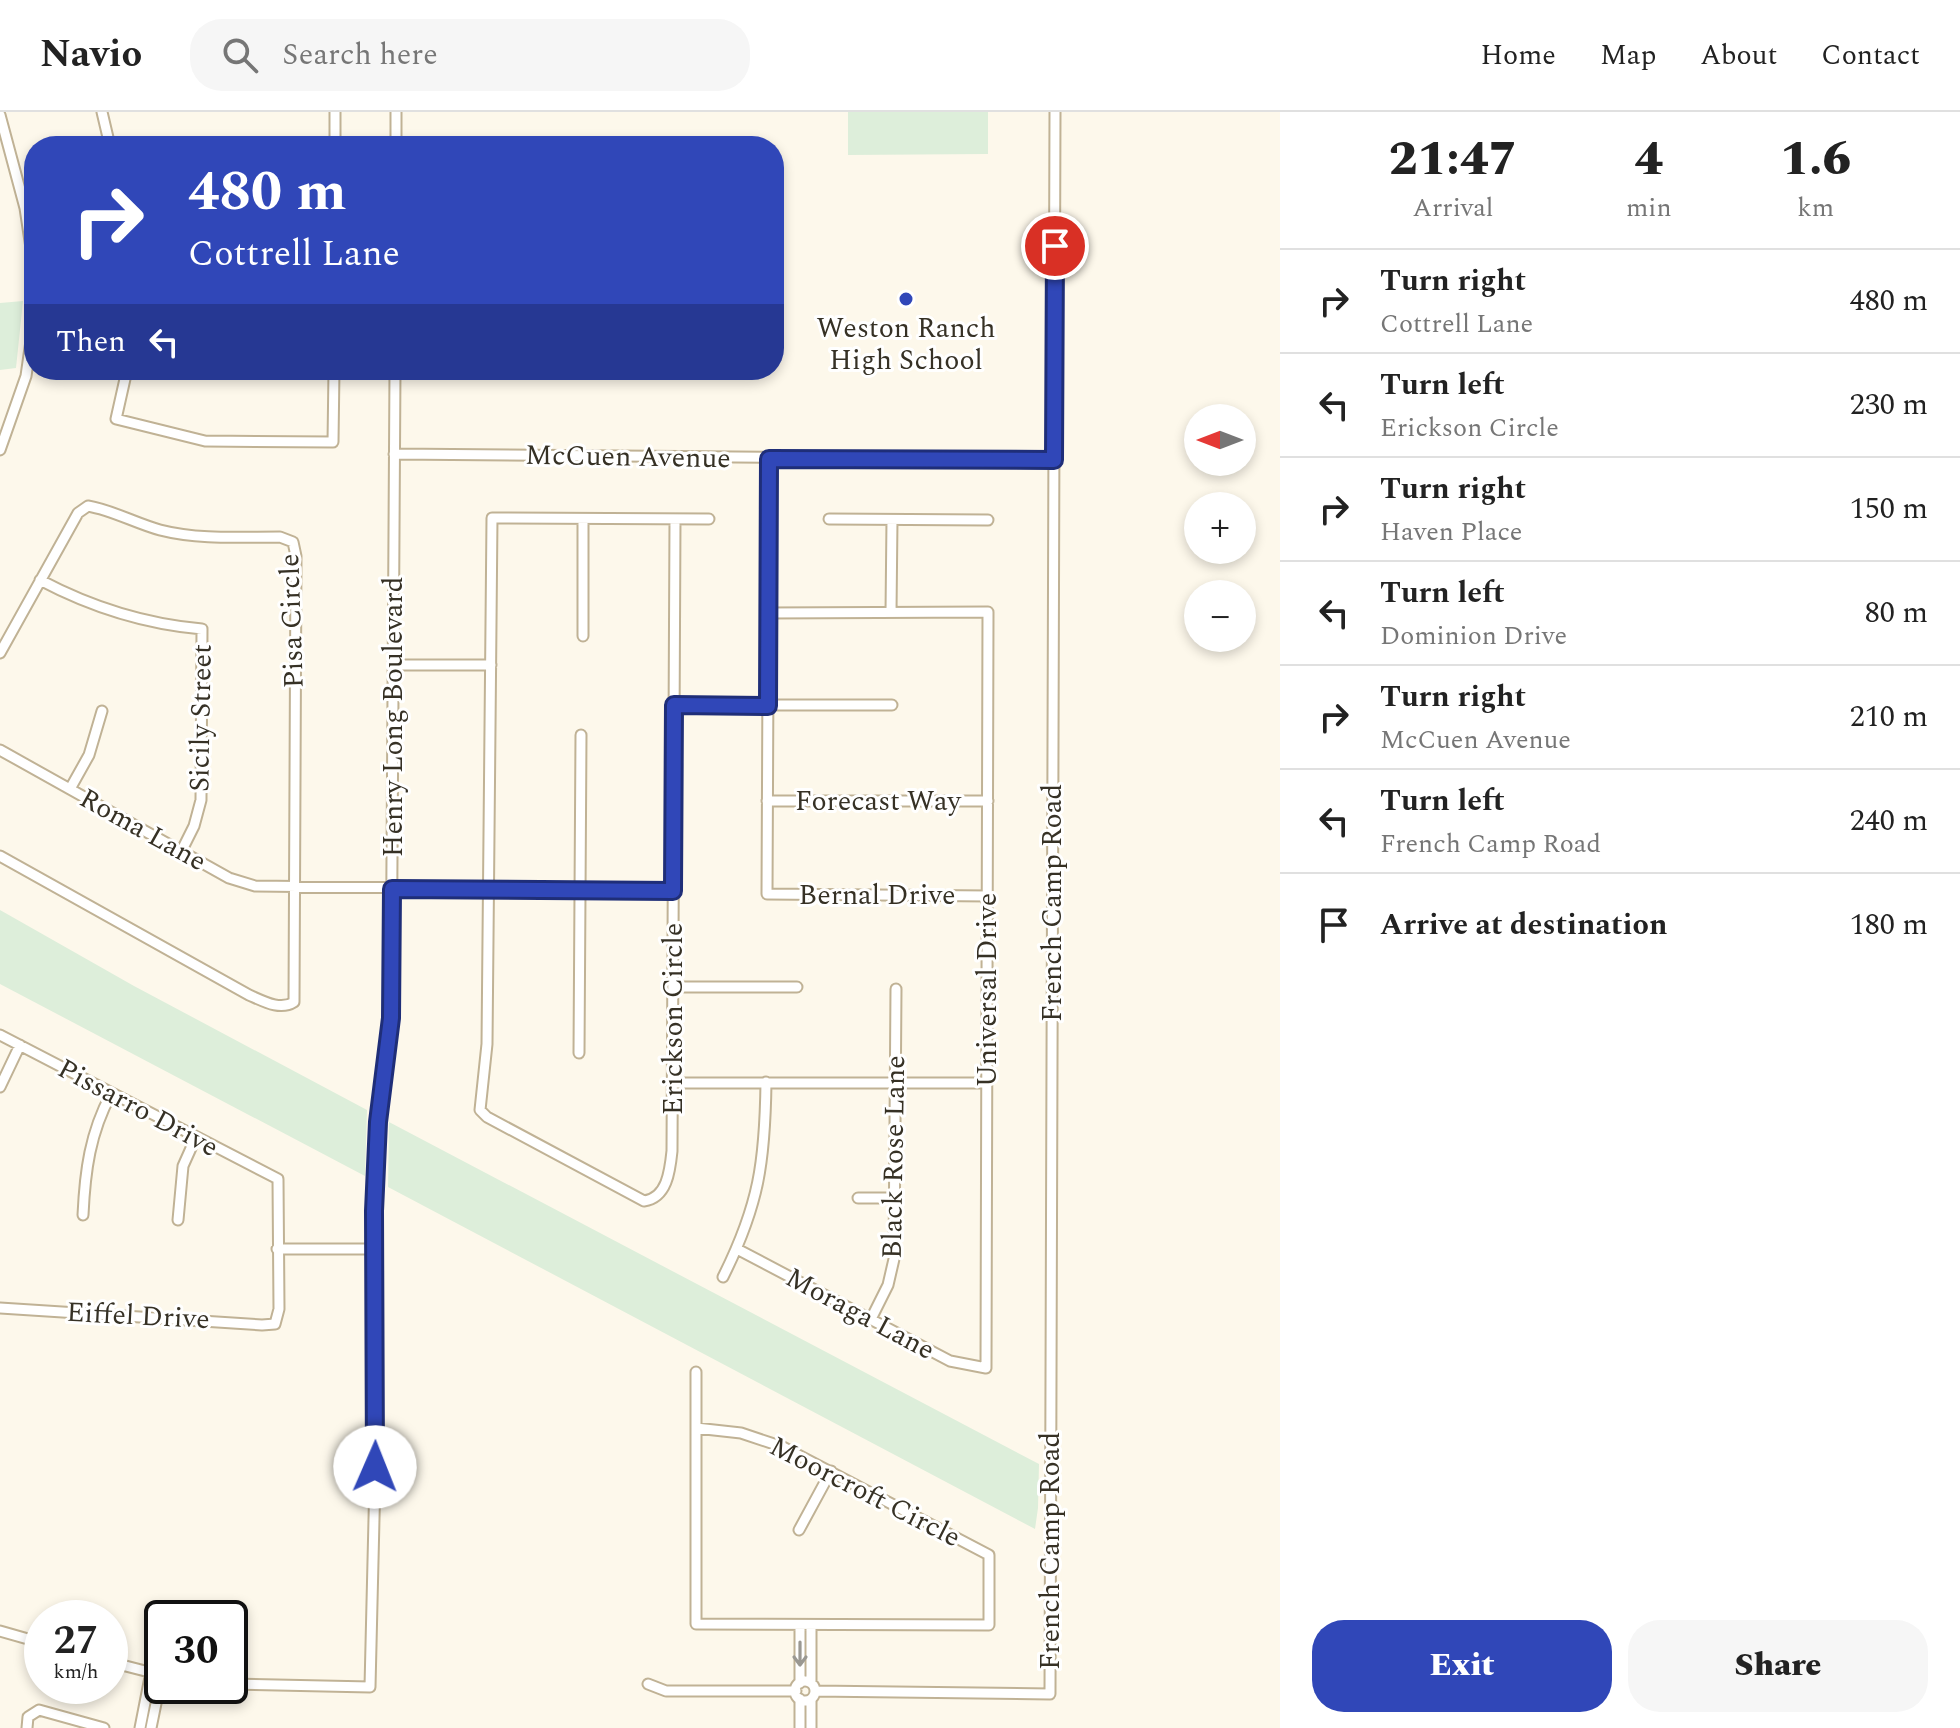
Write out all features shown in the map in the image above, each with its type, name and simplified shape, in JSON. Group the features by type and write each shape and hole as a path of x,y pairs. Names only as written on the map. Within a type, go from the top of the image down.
{"street":[{"path":"102,112 108,136"},
{"path":"335,112 335,136"},
{"path":"396,112 396,136"},
{"name":"French Camp Road","path":"805,1691 1050,1694 1055,112"},
{"path":"0,115 24,189"},
{"path":"0,450 25,380"},
{"path":"125,380 116,419 186,438 333,442 334,380"},
{"name":"Henry Long Boulevard","path":"248,1684 370,1687 376,1435 374,1249 378,1122 391,1018 395,380"},
{"name":"McCuen Avenue","path":"394,454 1054,460"},
{"path":"767,801 769,459"},
{"name":"Pisa Circle","path":"0,653 78,513 88,506 142,525 188,535 280,537 293,542 296,556 294,1002 287,1007 249,995 0,856"},
{"name":"Erickson Circle","path":"492,518 675,520 670,1167 662,1191 651,1200 637,1199 487,1117 480,1110 487,1044 492,518"},
{"path":"583,519 583,636"},
{"path":"675,520 709,519"},
{"path":"829,519 988,520"},
{"path":"768,613 891,612 892,520"},
{"name":"Sicily Street","path":"40,580 111,612 165,625 202,629 201,800 194,826 181,852"},
{"name":"Universal Drive","path":"891,612 988,612 986,1368"},
{"path":"393,665 491,665"},
{"path":"674,705 892,705"},
{"path":"70,789 89,755 102,711"},
{"path":"579,1053 581,735"},
{"name":"Roma Lane","path":"0,750 241,883 294,888"},
{"name":"Forecast Way","path":"767,801 988,801"},
{"name":"Bernal Drive","path":"767,801 767,894 988,896"},
{"path":"294,888 673,891"},
{"path":"673,987 797,987"},
{"name":"Black Rose Lane","path":"871,1319 892,1273 896,989"},
{"name":"Pissarro Drive","path":"0,1035 278,1179 277,1249"},
{"path":"0,1087 20,1045"},
{"path":"723,1277 754,1204 762,1171 766,1136 766,1082"},
{"path":"672,1083 987,1083"},
{"path":"83,1215 89,1148 111,1094"},
{"path":"178,1220 183,1166 196,1137"},
{"path":"858,1198 895,1198"},
{"path":"277,1249 374,1249"},
{"name":"Eiffel Drive","path":"0,1308 275,1324 279,1309 277,1249"},
{"name":"Moraga Lane","path":"737,1249 950,1361 986,1368"},
{"path":"696,1372 696,1428"},
{"name":"Moorcroft Circle","path":"696,1428 730,1431 762,1439 831,1471 989,1555 989,1625 696,1624 696,1428"},
{"path":"799,1530 831,1471"},
{"path":"800,1625 811,1728"},
{"path":"800,1728 811,1625"},
{"path":"0,1631 24,1638"},
{"path":"648,1684 666,1691 805,1691"},
{"path":"140,1728 148,1704"},
{"path":"151,1728 154,1704"},
{"path":"27,1728 28,1717 39,1710 104,1728"}],"green space":[{"path":"848,112 988,112 988,154 848,155"},
{"path":"23,301 16,368 0,370 0,303"},
{"path":"0,910 134,986 367,1110 365,1176 0,984"},
{"path":"389,1122 1039,1464 1035,1529 388,1187"}],"place":[{"name":"Weston Ranch High School","path":"906,299"}],"route":[{"path":"375,1467 374,1211 378,1122 391,1018 392,889 673,891 674,705 768,706 769,459 1054,460 1055,246"}]}
